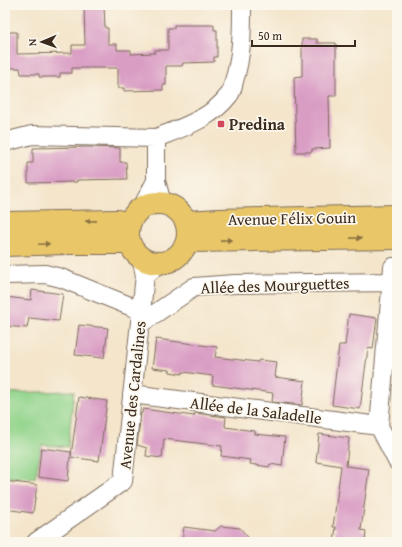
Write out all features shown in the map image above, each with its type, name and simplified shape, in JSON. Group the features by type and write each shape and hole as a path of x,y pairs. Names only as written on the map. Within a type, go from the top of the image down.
{"main road":[{"path":"5,223 117,221 144,239 169,262 177,257 183,250 187,231 180,213 172,207 144,239 5,245"},
{"name":"Avenue Félix Gouin","path":"187,231 219,220 397,216"},
{"name":"Avenue Félix Gouin","path":"187,231 397,238"}],"street":[{"path":"5,142 32,135 156,138 183,127 212,112 230,94 239,64 242,36 242,5"},
{"name":"Avenue des Cardalines","path":"36,542 123,481 141,317 144,239 156,181 156,138"},
{"path":"5,275 45,274 61,278 141,317"},
{"path":"394,277 379,426 397,461"},
{"name":"Allée des Mourguettes","path":"141,317 194,287 394,277"},
{"name":"Allée de la Saladelle","path":"132,394 379,426"}],"green space":[{"path":"74,391 68,447 42,445 35,478 5,477 5,393"}],"building":[{"path":"84,5 104,5 105,28 108,28 108,44 117,44 117,50 131,50 131,54 155,53 155,50 168,50 168,28 174,28 174,25 214,25 214,30 217,30 217,57 214,57 214,62 183,63 182,66 166,66 166,85 163,85 163,90 124,91 124,88 118,88 118,68 72,68 72,73 60,73 60,77 39,77 39,74 21,74 20,68 7,68 7,65 5,65 5,32 17,32 17,54 72,53 72,45 85,45"},
{"path":"302,39 317,39 317,43 336,43 336,96 329,96 330,148 312,149 312,152 296,152 294,77 302,76"},
{"path":"33,148 120,148 120,162 126,162 127,179 28,183 28,163 33,163"},
{"path":"32,290 63,294 59,321 29,318 27,328 5,326 5,297 31,300"},
{"path":"349,314 377,318 373,349 368,348 360,409 332,405 339,345 345,345"},
{"path":"79,325 108,328 104,358 75,355"},
{"path":"156,339 217,347 215,357 258,362 259,360 277,362 275,377 305,381 302,405 272,402 273,393 212,385 213,376 183,372 182,374 170,372 170,370 152,368"},
{"path":"79,397 107,401 99,461 70,457 68,481 38,477 41,448 71,452 71,456"},
{"path":"143,409 194,416 195,413 226,417 225,427 255,431 255,434 285,437 282,466 270,464 269,467 250,464 251,460 221,456 222,446 164,439 162,458 146,456 147,448 137,445 141,413"},
{"path":"319,434 349,438 346,466 369,469 361,530 366,531 365,542 334,542 336,527 333,527 341,466 316,462"},
{"path":"5,481 37,485 33,513 5,509"},
{"path":"221,526 240,528 252,542 182,542 184,527 215,531"}],"place":[{"name":"Predina","path":"221,124"}]}
